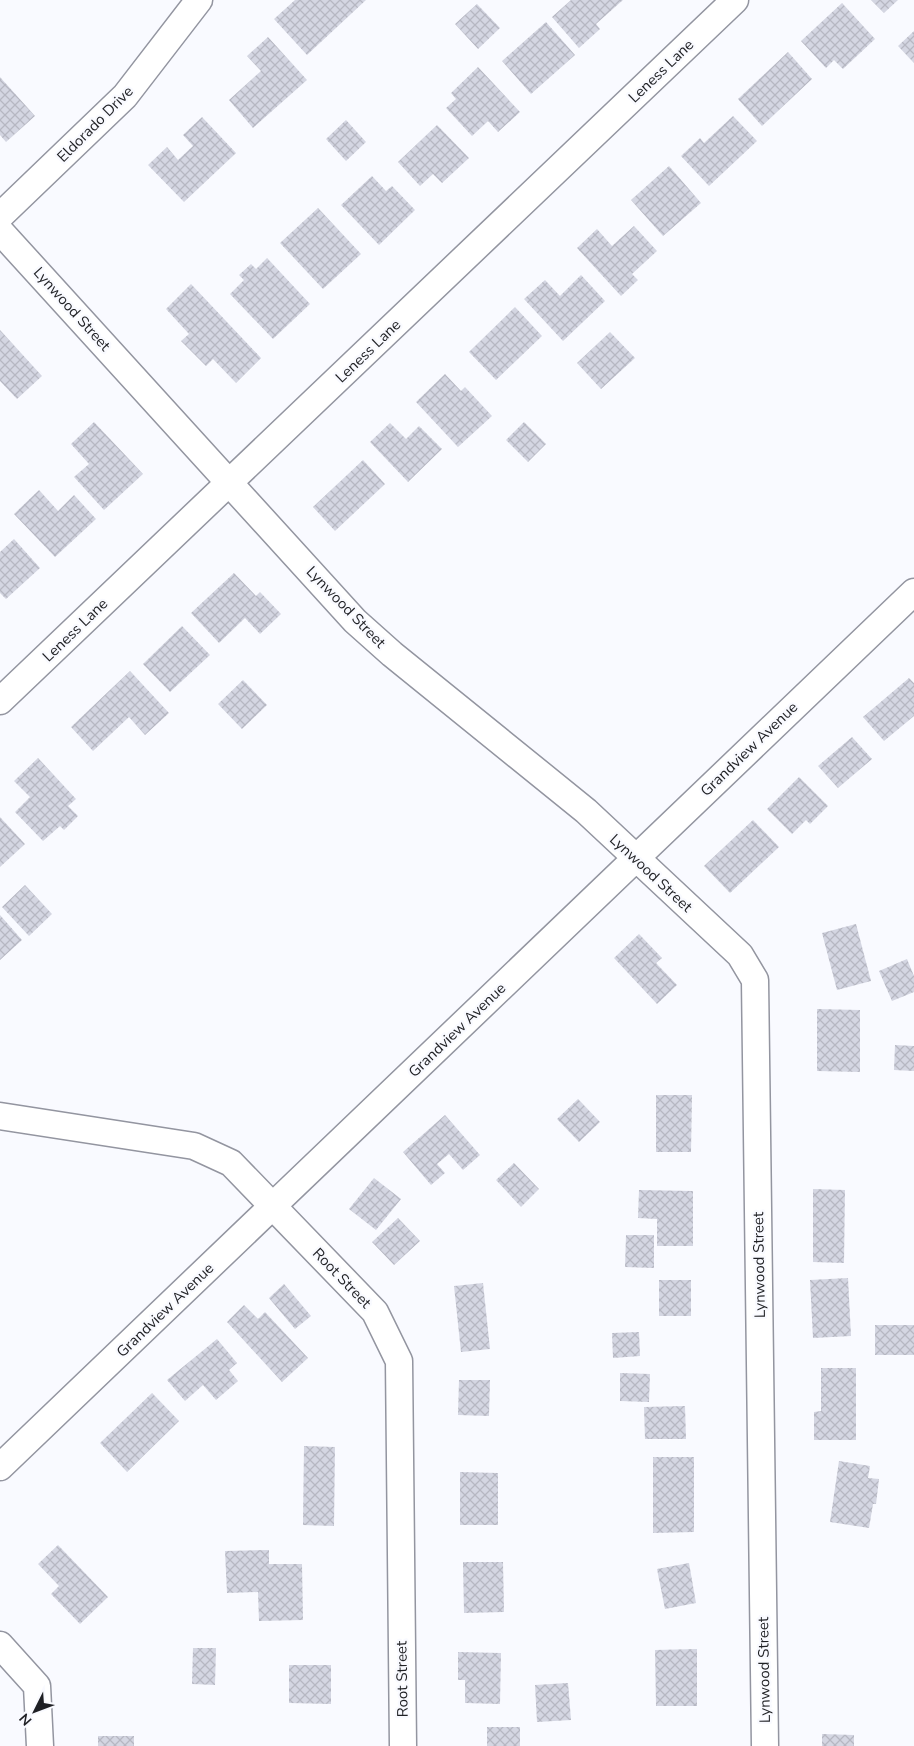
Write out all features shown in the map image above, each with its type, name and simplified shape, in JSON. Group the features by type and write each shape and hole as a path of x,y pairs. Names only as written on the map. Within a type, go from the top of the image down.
{"street":[{"name":"Eldorado Drive","path":"0,216 125,96 199,0"},
{"name":"Leness Lane","path":"0,701 735,0"},
{"name":"Lynwood Street","path":"0,231 355,621 392,654 586,811 740,955 755,980 765,1746"},
{"name":"Grandview Avenue","path":"0,1467 914,592"},
{"name":"Root Street","path":"0,1116 194,1146 231,1163 375,1312 398,1361 403,1746"},
{"path":"0,1645 37,1686 40,1746"}],"building":[{"path":"295,0 366,0 307,55 274,19"},
{"path":"571,0 623,0 596,24 600,29 579,48 552,17"},
{"path":"871,0 898,0 884,13"},
{"path":"842,3 875,39 843,69 834,60 826,68 801,41"},
{"path":"477,4 500,28 478,49 455,24"},
{"path":"546,22 575,55 531,94 502,61"},
{"path":"914,31 914,63 898,46"},
{"path":"268,37 307,80 253,128 229,100 261,71 247,56"},
{"path":"788,52 812,79 762,126 738,99"},
{"path":"478,67 520,112 498,132 488,121 472,136 446,108 456,99 451,93"},
{"path":"0,77 35,116 6,142 0,135"},
{"path":"733,116 757,141 709,186 681,156 700,138 704,143"},
{"path":"202,117 236,153 184,202 148,165 167,147 178,160 193,146 183,135"},
{"path":"346,120 366,142 346,161 326,139"},
{"path":"437,125 469,158 442,183 433,174 420,186 398,162"},
{"path":"669,166 701,203 663,236 631,200"},
{"path":"372,176 386,191 392,186 415,210 379,245 341,205"},
{"path":"318,208 361,254 323,289 280,243"},
{"path":"634,226 657,251 632,274 638,280 621,296 577,248 597,229 612,246"},
{"path":"267,258 310,304 273,339 230,294 244,280 239,275 251,264 256,269"},
{"path":"581,275 605,301 563,341 524,299 545,280 560,296"},
{"path":"191,284 261,358 236,383 213,359 206,366 181,341 189,334 166,309"},
{"path":"515,307 542,336 496,380 469,352"},
{"path":"0,330 42,376 17,399 0,381"},
{"path":"610,332 635,358 601,389 577,363"},
{"path":"445,374 461,391 465,387 492,416 458,447 416,402"},
{"path":"94,422 143,474 104,510 74,477 89,464 71,444"},
{"path":"524,422 546,444 528,462 506,440"},
{"path":"390,423 406,439 419,426 442,449 408,482 370,442"},
{"path":"363,460 385,484 335,531 313,507"},
{"path":"39,490 58,511 74,495 96,519 55,557 14,514"},
{"path":"14,539 40,568 6,599 0,593 0,552"},
{"path":"234,573 256,596 260,592 281,614 260,634 245,618 219,643 191,613"},
{"path":"182,626 210,655 170,692 143,664"},
{"path":"130,671 169,713 145,735 129,717 93,751 71,727"},
{"path":"909,678 914,683 914,716 884,741 863,717"},
{"path":"243,680 267,705 242,729 218,704"},
{"path":"852,737 872,759 838,788 818,766"},
{"path":"38,758 76,799 68,806 78,816 64,830 60,826 43,841 15,812 30,797 14,781"},
{"path":"799,777 828,806 810,824 806,820 792,834 767,809"},
{"path":"0,817 25,844 0,867"},
{"path":"753,820 779,847 730,893 704,866"},
{"path":"25,885 52,914 29,936 2,907"},
{"path":"0,915 22,940 0,960"},
{"path":"856,924 871,981 837,990 822,933"},
{"path":"639,934 662,958 656,963 677,985 657,1004 614,958"},
{"path":"907,959 914,976 914,992 892,1001 879,971"},
{"path":"817,1009 860,1010 860,1072 817,1071"},
{"path":"895,1045 914,1046 914,1071 894,1070"},
{"path":"656,1095 692,1095 691,1152 656,1152"},
{"path":"578,1099 600,1122 579,1142 557,1119"},
{"path":"445,1115 480,1155 463,1170 449,1154 437,1164 445,1173 431,1185 403,1152"},
{"path":"514,1163 539,1189 521,1207 496,1180"},
{"path":"374,1178 401,1199 376,1230 349,1209"},
{"path":"813,1189 845,1190 844,1263 813,1262"},
{"path":"639,1190 693,1191 693,1246 657,1246 657,1219 638,1218"},
{"path":"398,1218 420,1241 394,1265 372,1242"},
{"path":"626,1235 654,1235 654,1268 625,1267"},
{"path":"848,1278 851,1336 813,1338 810,1280"},
{"path":"659,1280 691,1280 691,1316 659,1316"},
{"path":"483,1283 490,1349 461,1352 454,1286"},
{"path":"284,1284 311,1316 295,1329 269,1298"},
{"path":"244,1305 258,1319 265,1312 308,1358 282,1382 227,1322"},
{"path":"875,1325 914,1325 914,1355 875,1355"},
{"path":"639,1332 640,1356 613,1358 612,1333"},
{"path":"217,1339 237,1363 229,1370 238,1381 216,1400 203,1385 185,1401 167,1380"},
{"path":"821,1368 856,1368 856,1440 814,1440 814,1412 821,1411"},
{"path":"620,1373 650,1374 649,1402 620,1401"},
{"path":"459,1380 490,1380 489,1416 458,1415"},
{"path":"152,1393 179,1421 127,1472 100,1443"},
{"path":"685,1406 686,1439 645,1439 644,1407"},
{"path":"304,1446 335,1447 334,1526 303,1525"},
{"path":"653,1457 694,1457 694,1532 653,1533"},
{"path":"839,1461 870,1466 868,1478 879,1479 876,1504 873,1504 869,1528 830,1522"},
{"path":"460,1472 498,1473 498,1525 460,1525"},
{"path":"58,1545 108,1597 80,1624 51,1594 59,1586 38,1564"},
{"path":"269,1550 269,1564 302,1564 303,1620 259,1621 258,1592 227,1593 225,1551"},
{"path":"463,1562 503,1562 504,1612 464,1613"},
{"path":"689,1563 696,1603 665,1609 657,1569"},
{"path":"193,1648 216,1648 215,1685 192,1684"},
{"path":"697,1649 697,1706 656,1706 655,1650"},
{"path":"458,1652 501,1653 500,1704 465,1703 465,1680 458,1680"},
{"path":"289,1665 331,1665 331,1704 289,1703"},
{"path":"568,1683 571,1720 537,1722 535,1685"},
{"path":"487,1727 520,1727 520,1746 487,1746"},
{"path":"822,1734 854,1735 854,1746 822,1746"},
{"path":"98,1736 134,1736 134,1746 98,1746"}]}
